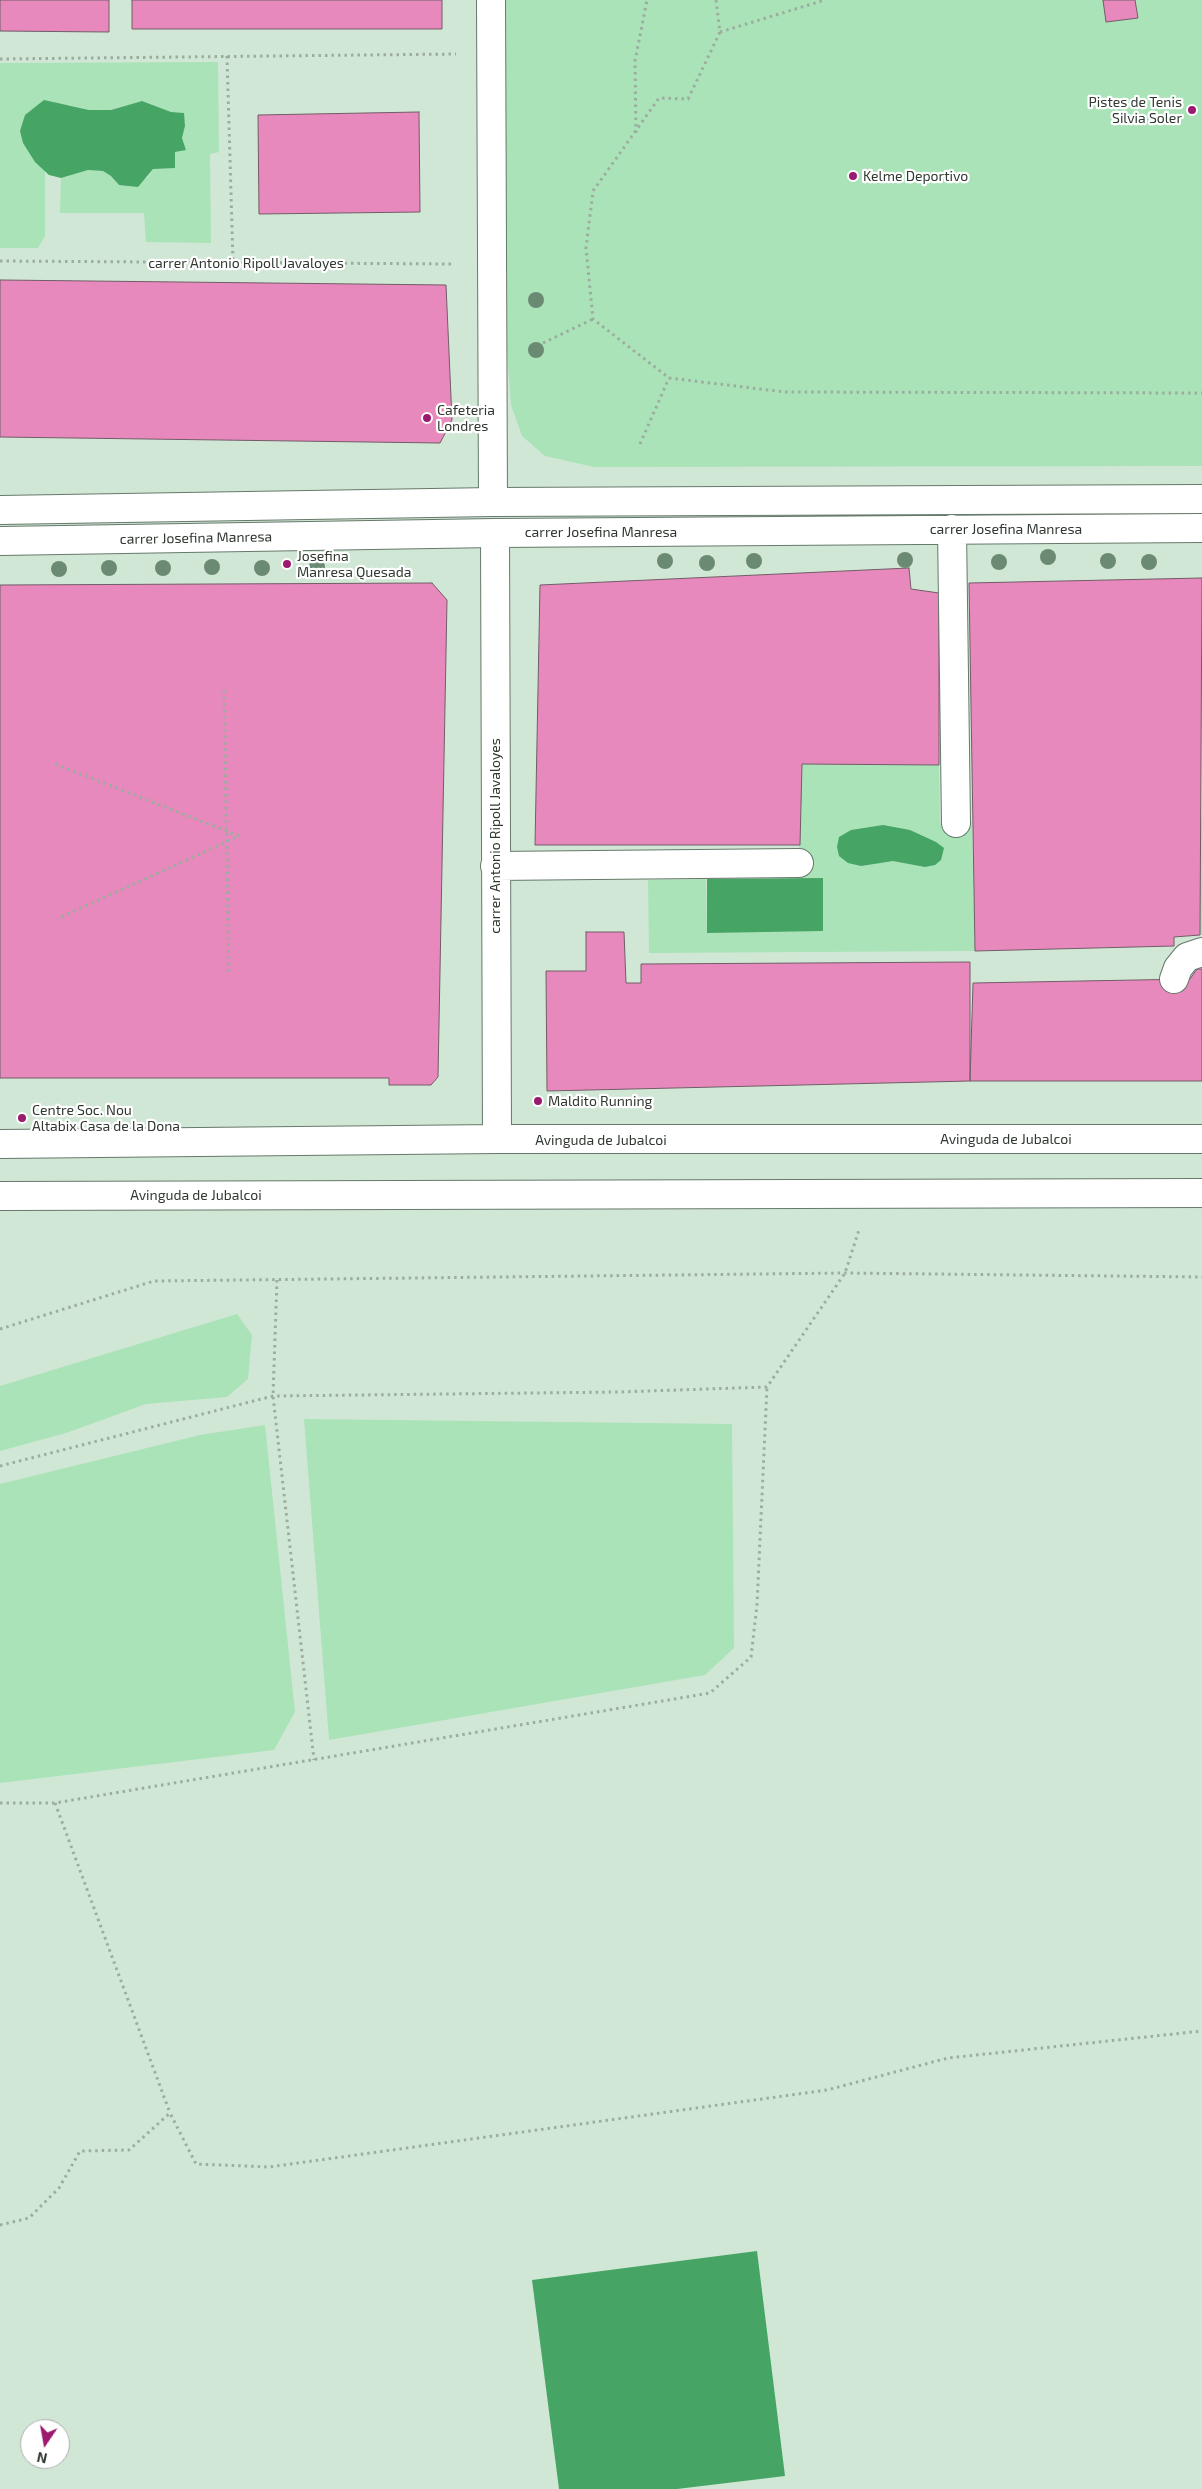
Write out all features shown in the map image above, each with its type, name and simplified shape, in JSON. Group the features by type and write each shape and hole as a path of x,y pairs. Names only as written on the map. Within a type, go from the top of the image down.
{"street":[{"path":"491,0 493,502"},
{"name":"carrer Josefina Manresa","path":"0,510 493,502 1202,499"},
{"name":"carrer Josefina Manresa","path":"0,541 495,533 1202,528"},
{"path":"952,529 956,823"},
{"name":"carrer Antonio Ripoll Javaloyes","path":"495,533 496,1139"},
{"path":"496,866 799,863"},
{"path":"1174,979 1178,968 1187,957 1202,952"},
{"name":"Avinguda de Jubalcoi","path":"0,1144 496,1139 1202,1139"},
{"name":"Avinguda de Jubalcoi","path":"0,1196 1202,1194"}],"path":[{"path":"636,134 635,61 647,0"},
{"path":"716,0 720,32 688,99 659,98 636,134 593,191 586,248 593,319 669,378 785,392 1202,393"},
{"path":"720,32 825,0"},
{"path":"0,58 492,54"},
{"path":"227,56 233,262"},
{"name":"carrer Antonio Ripoll Javaloyes","path":"0,261 493,264"},
{"path":"543,343 593,319"},
{"path":"640,444 669,378"},
{"path":"224,690 229,974"},
{"path":"55,764 239,836 57,919"},
{"path":"0,1803 55,1803 710,1693 751,1657 757,1606 767,1387 845,1273 871,1194"},
{"path":"0,1329 154,1281 845,1273 1202,1277"},
{"path":"277,1280 273,1396 314,1760"},
{"path":"0,1466 273,1396 618,1392 767,1387"},
{"path":"55,1803 170,2113 196,2164 269,2167 827,2090 948,2058 1202,2031"},
{"path":"0,2226 29,2218 59,2188 80,2152 130,2150 170,2113"}],"shaded area":[{"name":"Kelme Deportivo","path":"502,0 1202,0 1202,466 594,467 545,456 522,436 511,405 507,352"},
{"path":"218,62 219,152 210,154 211,243 146,242 144,213 60,213 61,178 88,170 103,171 111,176 119,185 147,178 153,169 175,152 186,149 182,138 185,126 183,113 171,112 142,101 111,110 89,110 69,105 20,131 23,143 45,171 45,236 38,248 0,248 0,63"},
{"path":"44,100 89,110 111,110 142,101 171,112 184,113 185,126 182,138 186,150 175,152 175,168 153,169 138,187 119,185 111,176 103,171 88,170 61,178 49,175 35,162 23,143 20,131 25,115"},
{"path":"802,764 939,765 940,823 972,822 975,951 649,953 648,880 706,879 707,933 798,879"},
{"path":"1200,817 1202,817 1202,935 1200,935"},
{"path":"883,825 910,830 936,842 944,848 941,860 935,865 925,867 893,861 861,866 848,863 839,856 837,847 839,837 851,830"},
{"path":"823,878 823,931 707,933 707,879"},
{"path":"237,1314 252,1335 248,1379 227,1397 146,1404 66,1433 0,1451 0,1386"},
{"path":"304,1419 732,1424 734,1648 705,1675 329,1740"},
{"path":"265,1425 295,1712 274,1750 0,1783 0,1484 200,1435"},
{"path":"757,2251 785,2476 677,2489 559,2489 532,2280"}],"building":[{"path":"0,0 109,0 109,32 0,31"},
{"path":"132,0 442,0 442,29 132,29"},
{"path":"1103,0 1135,0 1138,18 1106,22"},
{"path":"419,112 420,212 259,214 258,115"},
{"path":"0,280 446,285 452,420 440,443 0,437"},
{"path":"909,568 911,589 939,593 939,765 802,764 800,845 535,845 540,585"},
{"path":"1202,578 1200,935 1174,937 1174,946 975,951 969,583"},
{"path":"432,583 447,600 438,1077 431,1085 389,1085 389,1078 0,1078 0,585"},
{"path":"586,932 624,932 626,983 641,983 641,964 970,962 970,1081 547,1091 546,971 586,971"},
{"path":"1197,969 1202,969 1202,1081 970,1081 973,983 1190,979"}],"place":[{"name":"Pistes de Tenis Silvia Soler","path":"1192,110"},
{"name":"Kelme Deportivo","path":"853,176"},
{"name":"Cafeteria Londres","path":"427,418"},
{"name":"Josefina Manresa Quesada","path":"287,564"},
{"name":"Maldito Running","path":"538,1101"},
{"name":"Centre Soc. Nou Altabix Casa de la Dona","path":"22,1118"}]}
